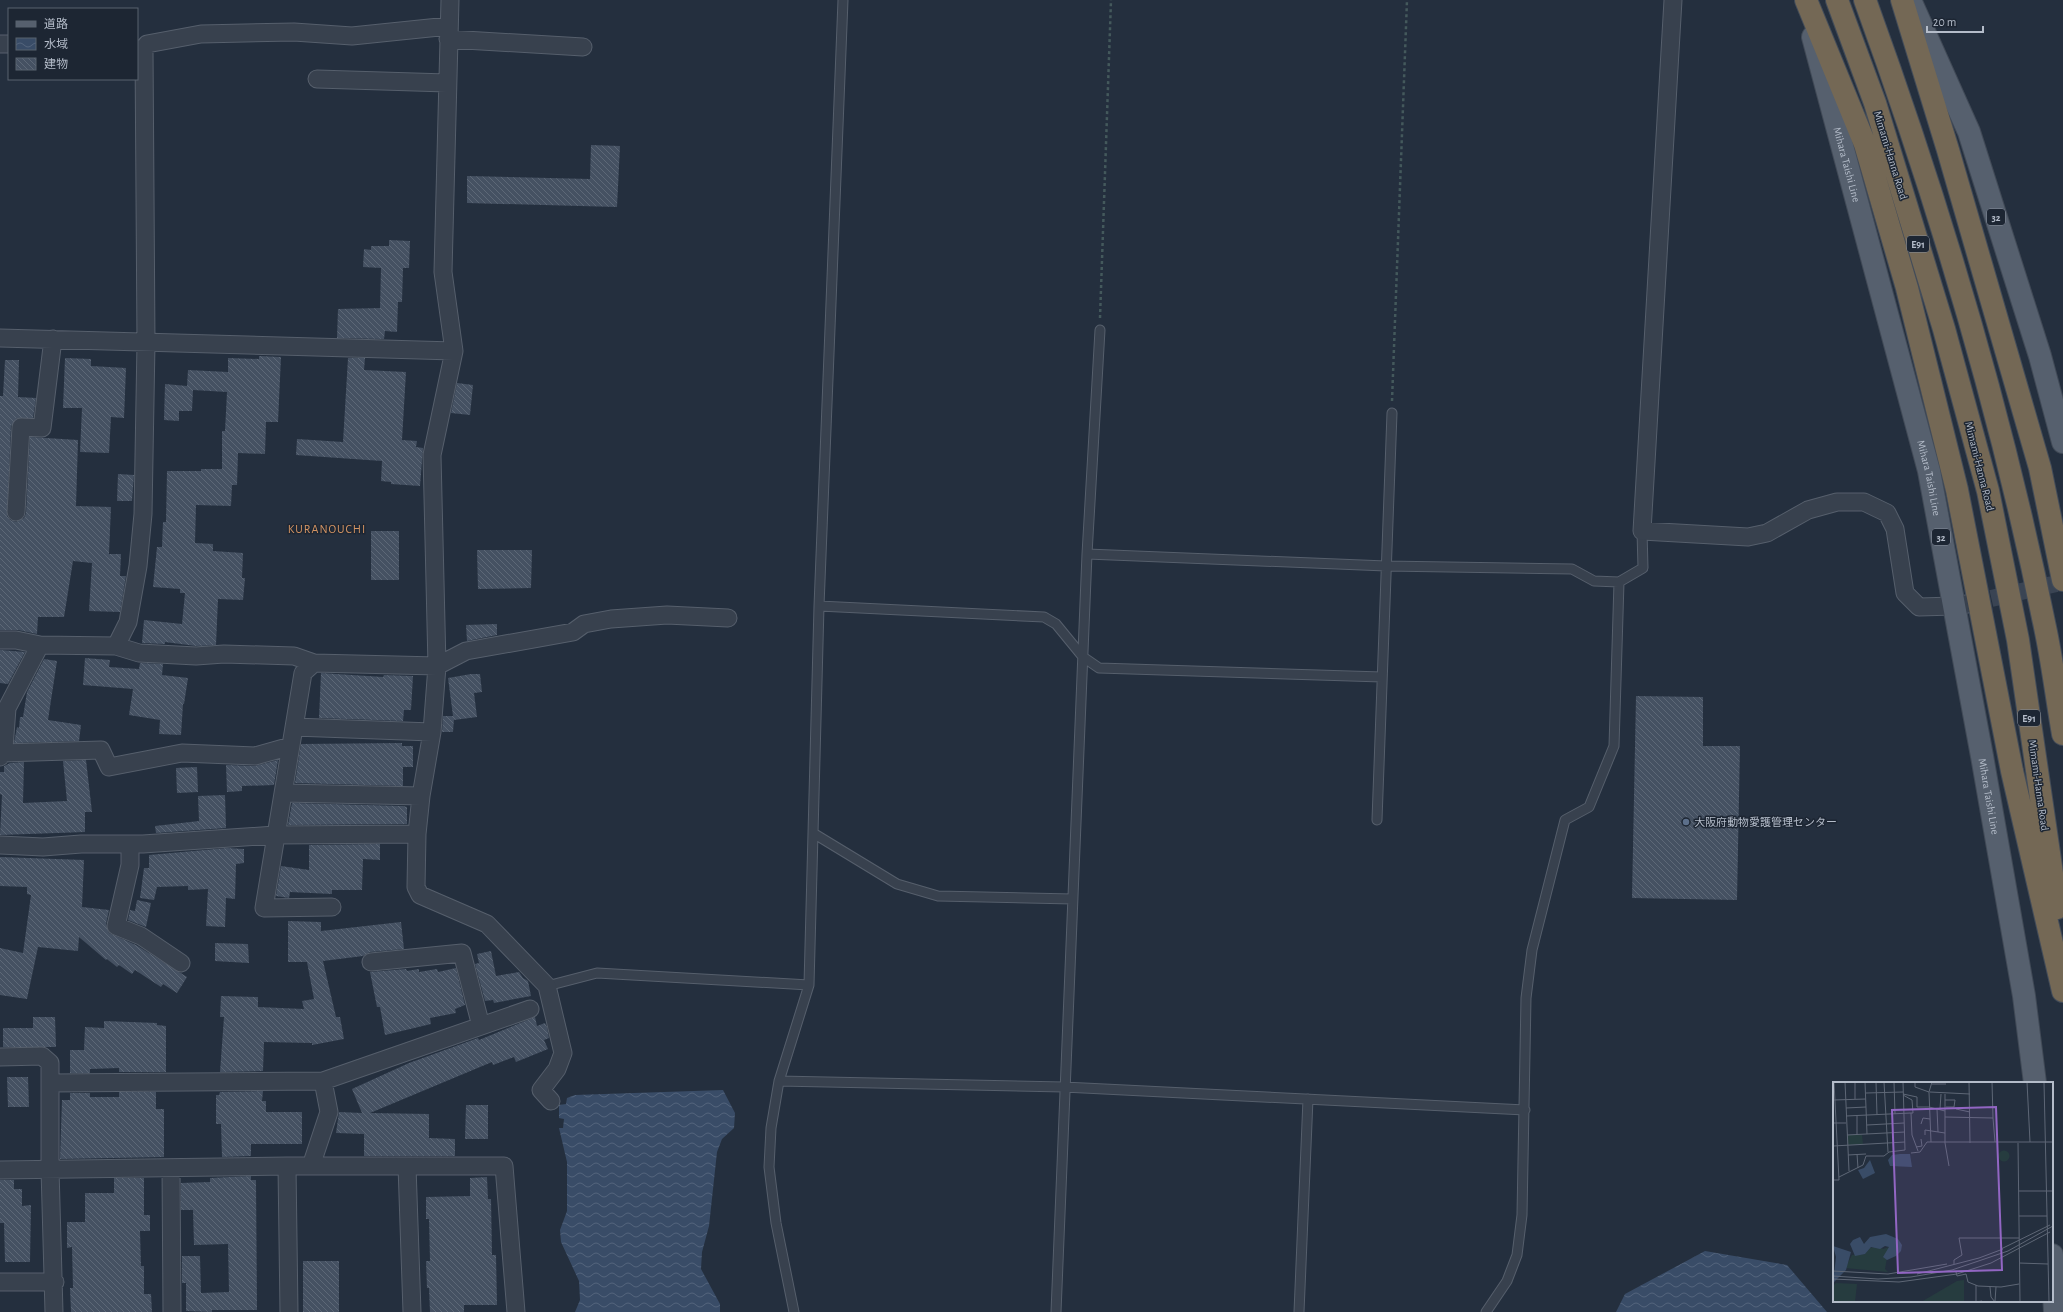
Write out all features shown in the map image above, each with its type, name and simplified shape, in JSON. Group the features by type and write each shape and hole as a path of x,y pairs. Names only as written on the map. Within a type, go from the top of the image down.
{"highway":[{"path":"1805,0 1865,144 1907,288 1957,490 2012,771 2063,991"},
{"name":"Mimami-Hanna Road","path":"1837,0 1875,103 1944,329 1988,491 2018,640 2063,947"},
{"name":"E91","path":"1865,0 1899,91 1970,322 2014,483 2046,633 2063,734"},
{"path":"1902,0 1948,150 2038,461 2063,580"}],"main road":[{"name":"Mihara Taishi Line","path":"1805,0 1929,471 1960,605 1982,756 2024,996 2035,1082"},
{"name":"32","path":"1910,0 1969,132 2040,356 2063,442"},
{"path":"2053,1274 2055,1312"}],"street":[{"path":"450,0 443,272 454,351 432,455 437,666 432,732 421,796 417,834 416,887 420,895 487,924 547,986 563,1053 557,1069 542,1090 551,1101"},
{"path":"1673,0 1642,531 1748,537 1767,533 1808,510 1837,502 1864,502 1887,513 1895,529 1905,593 1919,607 1960,605"},
{"path":"116,646 128,622 138,566 143,514 146,343 140,49 148,44 202,34 294,32 352,36 449,33 583,47"},
{"path":"317,79 447,83"},
{"path":"0,338 454,351"},
{"path":"16,512 21,427 42,428 53,339"},
{"path":"0,640 16,640 40,645 116,646 139,653 196,656 224,654 294,656 314,663 437,666 466,651 573,632 584,624 667,615 728,618"},
{"path":"40,645 3,713 4,748 1,755 102,750 109,767 182,753 255,756 291,746"},
{"path":"314,663 303,673 264,908 332,907"},
{"path":"294,727 432,732"},
{"path":"283,793 421,796"},
{"path":"0,846 43,848 81,844 130,844 275,835 417,834"},
{"path":"130,844 130,865 116,926 141,936 181,963"},
{"path":"371,962 462,953 481,1026"},
{"path":"50,1083 323,1081 530,1010"},
{"path":"0,1057 42,1056 50,1063 50,1169 54,1312"},
{"path":"311,1166 329,1112 323,1081"},
{"path":"288,1166 289,1312"},
{"path":"0,1170 288,1166 504,1166 516,1312"},
{"path":"406,1166 412,1312"},
{"path":"170,1168 172,1312"},
{"path":"0,1282 54,1282"}],"lane":[{"path":"794,1312 776,1222 770,1167 771,1128 779,1082 810,984 819,606 842,0"},
{"path":"1056,1312 1064,1087 1087,554 1100,330"},
{"path":"1377,820 1392,413"},
{"path":"1087,554 1386,566 1572,569 1594,581 1619,582 1643,568 1642,531"},
{"path":"1486,1312 1507,1281 1518,1254 1522,1215 1526,998 1532,950 1565,820 1589,807 1614,746 1619,582"},
{"path":"819,606 1044,617 1056,624 1083,657 1099,668 1382,677"},
{"path":"813,833 898,884 938,896 1073,899"},
{"path":"547,986 597,973 810,984"},
{"path":"779,1082 1064,1087 1525,1110"},
{"path":"1299,1312 1308,1099"}],"path":[{"path":"1100,330 1111,0"},
{"path":"1392,413 1407,0"}],"water":[{"path":"723,1090 735,1113 734,1128 722,1139 717,1152 709,1226 702,1252 701,1269 720,1304 720,1312 575,1312 580,1300 579,1281 561,1242 560,1230 567,1211 567,1162 559,1128 563,1128 564,1119 559,1118 559,1105 566,1104 567,1098 575,1095"},
{"path":"1705,1251 1787,1265 1827,1312 1616,1312 1625,1294"}],"building":[{"path":"591,145 620,146 617,207 467,203 467,176 590,179"},
{"path":"389,240 410,241 409,268 403,268 402,302 398,302 397,332 385,331 384,339 337,338 338,309 380,308 381,268 363,267 364,249 371,250 371,246 389,246"},
{"path":"259,356 281,357 278,422 266,422 265,454 238,453 237,485 232,485 231,506 196,505 195,543 213,544 213,551 243,553 242,578 245,578 243,600 218,599 216,645 196,646 165,642 165,644 142,643 144,620 182,624 185,593 180,593 180,589 153,587 157,547 162,547 163,522 166,522 167,471 201,471 201,469 222,469 222,431 225,431 227,392 193,390 192,411 179,411 179,421 164,420 165,384 187,386 188,370 228,372 228,358 259,359"},
{"path":"65,358 91,359 91,366 126,368 124,418 111,417 109,453 80,452 82,408 63,408"},
{"path":"348,358 365,358 364,370 406,372 402,440 417,441 416,447 423,448 420,486 391,484 391,482 381,481 382,461 296,455 297,439 343,442"},
{"path":"5,360 19,360 18,397 36,398 33,418 17,418 11,426 7,516 10,520 16,522 24,518 26,513 30,437 78,440 76,506 111,507 109,554 121,554 120,576 126,576 120,612 89,611 92,563 73,561 64,617 38,617 37,634 18,630 0,630 0,396 3,396"},
{"path":"457,383 473,385 470,415 451,413"},
{"path":"118,474 134,475 132,501 117,501"},
{"path":"371,531 399,531 399,580 371,580"},
{"path":"477,550 532,550 531,588 478,589"},
{"path":"497,624 497,635 467,641 466,625"},
{"path":"0,650 25,652 8,684 0,683"},
{"path":"85,658 110,660 109,667 139,669 140,663 163,664 162,675 188,678 183,704 181,735 159,734 160,720 129,715 133,689 83,685"},
{"path":"44,659 57,661 48,720 81,725 79,741 14,743 17,727 19,728 20,717 23,717 27,692"},
{"path":"321,673 383,677 384,675 413,676 411,710 404,710 403,721 319,718"},
{"path":"480,674 482,692 474,693 477,717 454,719 453,732 442,732 443,716 453,716 448,678"},
{"name":"大阪府動物愛護管理センター","path":"1636,696 1703,697 1703,746 1740,746 1737,900 1632,898"},
{"path":"402,743 402,746 413,746 413,767 403,767 403,786 295,783 301,744"},
{"path":"86,760 92,812 85,812 85,832 0,835 2,795 0,794 0,772 4,772 4,766 10,763 24,762 23,803 67,801 63,761"},
{"path":"278,760 274,785 242,786 242,791 227,792 226,765 255,766"},
{"path":"197,767 198,792 177,793 176,768"},
{"path":"225,795 226,828 156,833 155,826 199,821 198,796"},
{"path":"292,803 403,806 407,807 407,824 288,825"},
{"path":"380,844 380,860 363,859 362,890 332,890 332,894 290,892 289,898 276,896 281,866 309,870 309,845"},
{"path":"227,848 244,849 244,863 236,864 235,899 226,898 225,927 206,926 208,889 188,890 188,886 157,887 154,900 140,898 144,868 149,868 149,855"},
{"path":"0,857 84,860 82,907 109,910 106,924 109,933 136,945 187,977 177,993 163,984 161,987 135,970 132,974 119,965 117,967 107,959 106,960 79,937 78,951 38,947 27,999 0,995 0,948 23,953 31,895 27,894 27,887 0,886"},
{"path":"137,900 151,903 146,927 128,920 130,910 135,911"},
{"path":"288,921 321,922 321,931 401,922 404,949 370,952 363,956 323,961 336,1017 340,1017 344,1039 312,1045 312,1043 264,1042 263,1071 220,1072 224,1017 220,1017 221,996 258,997 258,1007 304,1009 302,1001 314,999 307,962 288,962"},
{"path":"215,943 248,944 249,963 215,961"},
{"path":"491,951 496,976 519,972 523,978 528,981 531,996 494,1003 493,1000 485,1001 475,964 479,963 477,954"},
{"path":"456,968 465,1005 455,1009 456,1013 430,1018 431,1024 385,1035 380,1007 377,1007 370,972 406,969 407,971 419,969 419,972 437,969 438,972"},
{"path":"33,1017 55,1017 56,1047 3,1047 3,1028 33,1028"},
{"path":"535,1017 537,1026 545,1023 547,1027 549,1038 544,1040 548,1049 516,1062 514,1057 493,1065 492,1062 370,1113 429,1114 429,1138 455,1139 455,1156 364,1156 364,1134 336,1133 339,1112 362,1113 352,1089 409,1063 478,1038 479,1040"},
{"path":"104,1021 157,1023 157,1025 166,1026 166,1072 119,1072 119,1068 90,1069 90,1073 70,1073 70,1050 84,1050 85,1027 104,1028"},
{"path":"7,1077 28,1077 29,1107 8,1107"},
{"path":"263,1091 262,1101 266,1101 266,1112 302,1112 302,1144 251,1144 251,1156 222,1157 221,1124 216,1124 216,1095 219,1095 220,1092"},
{"path":"119,1092 156,1092 156,1109 164,1109 164,1157 60,1159 62,1100 70,1100 70,1093 90,1093 90,1097 119,1097"},
{"path":"466,1105 488,1105 488,1139 465,1139"},
{"path":"251,1176 251,1180 256,1180 257,1310 212,1310 212,1312 186,1311 186,1283 182,1283 182,1256 200,1256 201,1293 229,1292 228,1244 194,1245 193,1210 181,1210 181,1183 210,1182 210,1178"},
{"path":"487,1177 488,1199 491,1199 492,1255 496,1255 497,1305 464,1305 464,1312 430,1312 426,1261 430,1261 429,1219 426,1219 426,1197 470,1196 470,1178"},
{"path":"114,1178 144,1178 144,1215 150,1215 150,1231 140,1231 141,1266 144,1266 144,1294 151,1294 152,1312 71,1312 70,1288 73,1288 72,1247 67,1248 67,1222 85,1222 85,1193 114,1193"},
{"path":"0,1180 14,1180 14,1189 22,1189 22,1206 31,1205 30,1262 5,1262 4,1223 0,1223"},
{"path":"303,1261 339,1261 339,1312 303,1312"}],"tunnel":[{"path":"1967,604 2063,582"}],"place":[{"name":"大阪府動物愛護管理センター","path":"1686,822"}],"district":[{"name":"KURANOUCHI","path":"327,529"}]}
